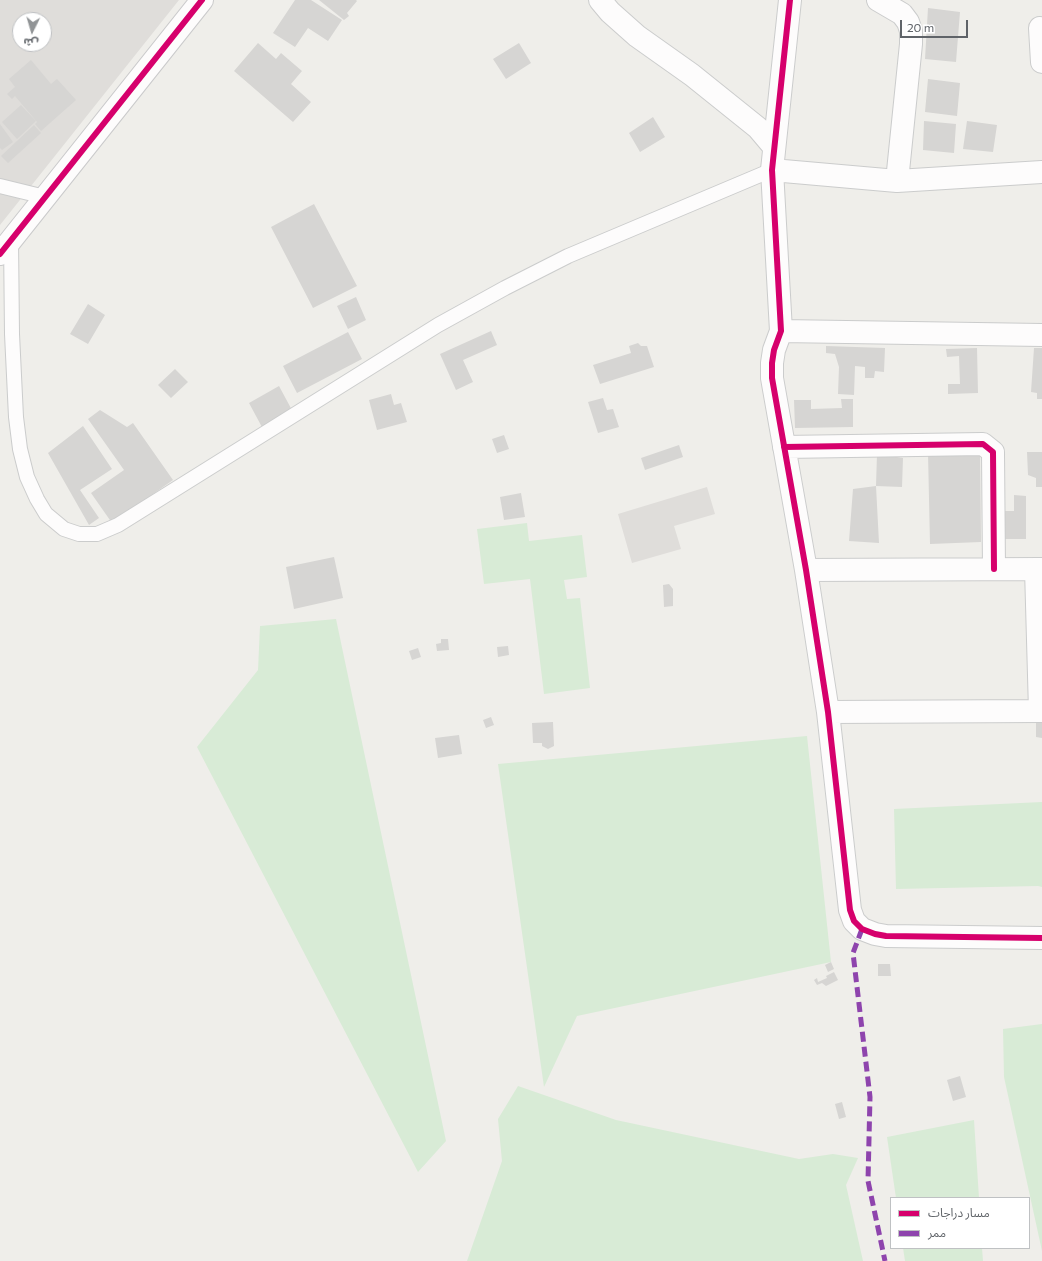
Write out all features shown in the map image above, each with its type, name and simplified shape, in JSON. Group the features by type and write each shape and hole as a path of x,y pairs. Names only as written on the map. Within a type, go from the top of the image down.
{"street":[{"path":"6,246 202,0"},
{"path":"600,0 610,12 637,36 692,75 758,128 774,147"},
{"path":"790,0 772,170 781,331 774,350 772,378 806,570 828,712 850,910 854,921 862,929 874,934 886,936 1042,938"},
{"path":"878,0 902,14 908,22 911,31 911,44 897,181"},
{"path":"1040,28 1042,62"},
{"path":"772,170 897,181 1042,172"},
{"path":"781,331 1042,335"},
{"path":"784,447 983,444 993,452 994,569"},
{"path":"806,570 1039,569 1041,711 828,712"}],"lane":[{"path":"6,246 16,417 20,449 27,477 46,514 64,529 79,534 97,534 118,525 438,325 505,288 568,256 772,170"},
{"path":"0,186 45,197"}],"shaded area":[{"path":"0,0 179,0 0,225"},
{"path":"707,487 715,514 674,526 681,549 632,563 618,514"}],"green space":[{"path":"527,523 529,541 582,535 587,577 564,580 567,599 580,598 590,688 544,694 530,579 484,584 477,529"},
{"path":"336,619 446,1141 418,1172 197,747 258,670 260,626"},
{"path":"807,736 831,962 577,1016 544,1087 498,764"},
{"path":"1042,802 1042,887 896,889 894,809"},
{"path":"1042,1024 1042,1251 1004,1077 1003,1029"},
{"path":"518,1086 616,1120 799,1159 833,1154 858,1158 846,1185 863,1261 467,1261 502,1161 498,1119"},
{"path":"974,1120 979,1197 896,1197 887,1137"},
{"path":"903,1249 982,1249 983,1261 905,1261"}],"building":[{"path":"295,0 311,0 342,20 328,41 308,28 295,47 273,33"},
{"path":"319,0 357,1 347,13 349,16 344,20"},
{"path":"928,8 960,12 956,62 925,59"},
{"path":"258,43 276,59 281,53 302,71 291,84 311,102 293,122 234,71"},
{"path":"519,43 531,63 506,79 493,59"},
{"path":"31,60 51,84 57,79 76,100 41,131 35,124 37,122 15,96 12,99 7,94 15,87 9,79"},
{"path":"928,79 960,83 957,116 925,112"},
{"path":"21,105 36,121 17,139 2,122"},
{"path":"653,117 665,137 640,152 629,133"},
{"path":"924,121 956,124 954,153 923,150"},
{"path":"967,121 997,125 993,152 963,149"},
{"path":"0,124 13,142 2,150 0,148"},
{"path":"34,125 41,133 8,163 1,156"},
{"path":"314,204 357,286 313,308 271,227"},
{"path":"356,297 366,320 348,329 337,306"},
{"path":"88,304 105,315 88,344 70,334"},
{"path":"491,331 497,345 463,360 473,382 456,390 440,354"},
{"path":"348,332 362,359 297,393 283,366"},
{"path":"638,343 641,346 647,346 654,367 600,384 593,365 631,353 629,346"},
{"path":"826,346 885,348 884,372 875,371 874,378 865,378 865,367 855,366 854,395 838,394 839,367 835,354 826,353"},
{"path":"977,348 978,393 948,394 948,384 960,384 959,356 947,357 946,349"},
{"path":"1034,348 1042,348 1042,399 1037,399 1037,393 1031,392"},
{"path":"175,369 188,382 171,398 158,385"},
{"path":"279,386 293,412 263,429 249,403"},
{"path":"391,394 394,405 401,403 407,422 377,430 369,400"},
{"path":"603,398 607,410 613,409 619,427 598,433 588,402"},
{"path":"841,399 853,399 853,427 795,428 794,400 811,400 811,409 842,408"},
{"path":"100,410 127,427 133,423 173,480 112,523 91,493 124,470 88,419"},
{"path":"83,426 112,469 80,490 99,518 89,525 48,453"},
{"path":"504,435 509,449 497,453 492,439"},
{"path":"679,445 683,457 645,470 641,458"},
{"path":"897,450 897,457 903,458 902,487 876,486 877,454"},
{"path":"980,452 981,542 930,544 928,453"},
{"path":"1027,452 1042,452 1042,487 1036,487 1036,478 1028,475"},
{"path":"876,486 879,543 849,541 853,489"},
{"path":"521,493 525,517 504,520 500,497"},
{"path":"1014,495 1026,496 1026,539 1001,539 1002,511 1014,511"},
{"path":"334,557 343,598 294,609 286,567"},
{"path":"669,584 673,589 673,606 664,607 663,585"},
{"path":"441,639 448,639 449,650 437,651 436,644 441,643"},
{"path":"508,646 509,655 498,657 497,647"},
{"path":"418,648 421,657 412,660 409,651"},
{"path":"491,717 494,725 486,728 483,720"},
{"path":"1036,721 1042,722 1042,738 1036,737"},
{"path":"553,722 554,746 548,749 542,746 542,743 533,743 532,723"},
{"path":"459,735 462,754 438,758 435,738"},
{"path":"831,962 834,969 828,972 825,965"},
{"path":"878,964 890,964 891,976 878,976"},
{"path":"834,972 838,980 826,986 822,983 817,985 814,980 817,978 818,982 827,978 826,976"},
{"path":"960,1076 966,1097 953,1101 947,1080"},
{"path":"842,1102 846,1117 839,1119 835,1104"}],"marked path":[{"path":"862,929 853,953 870,1097 868,1181 885,1261"}],"cycle path":[{"path":"0,254 202,0"},
{"path":"790,0 772,170 781,331 774,350 772,378 806,570 828,712 850,910 854,921 862,929 886,936 1042,938"},
{"path":"784,447 983,444 993,452 994,569"}]}
